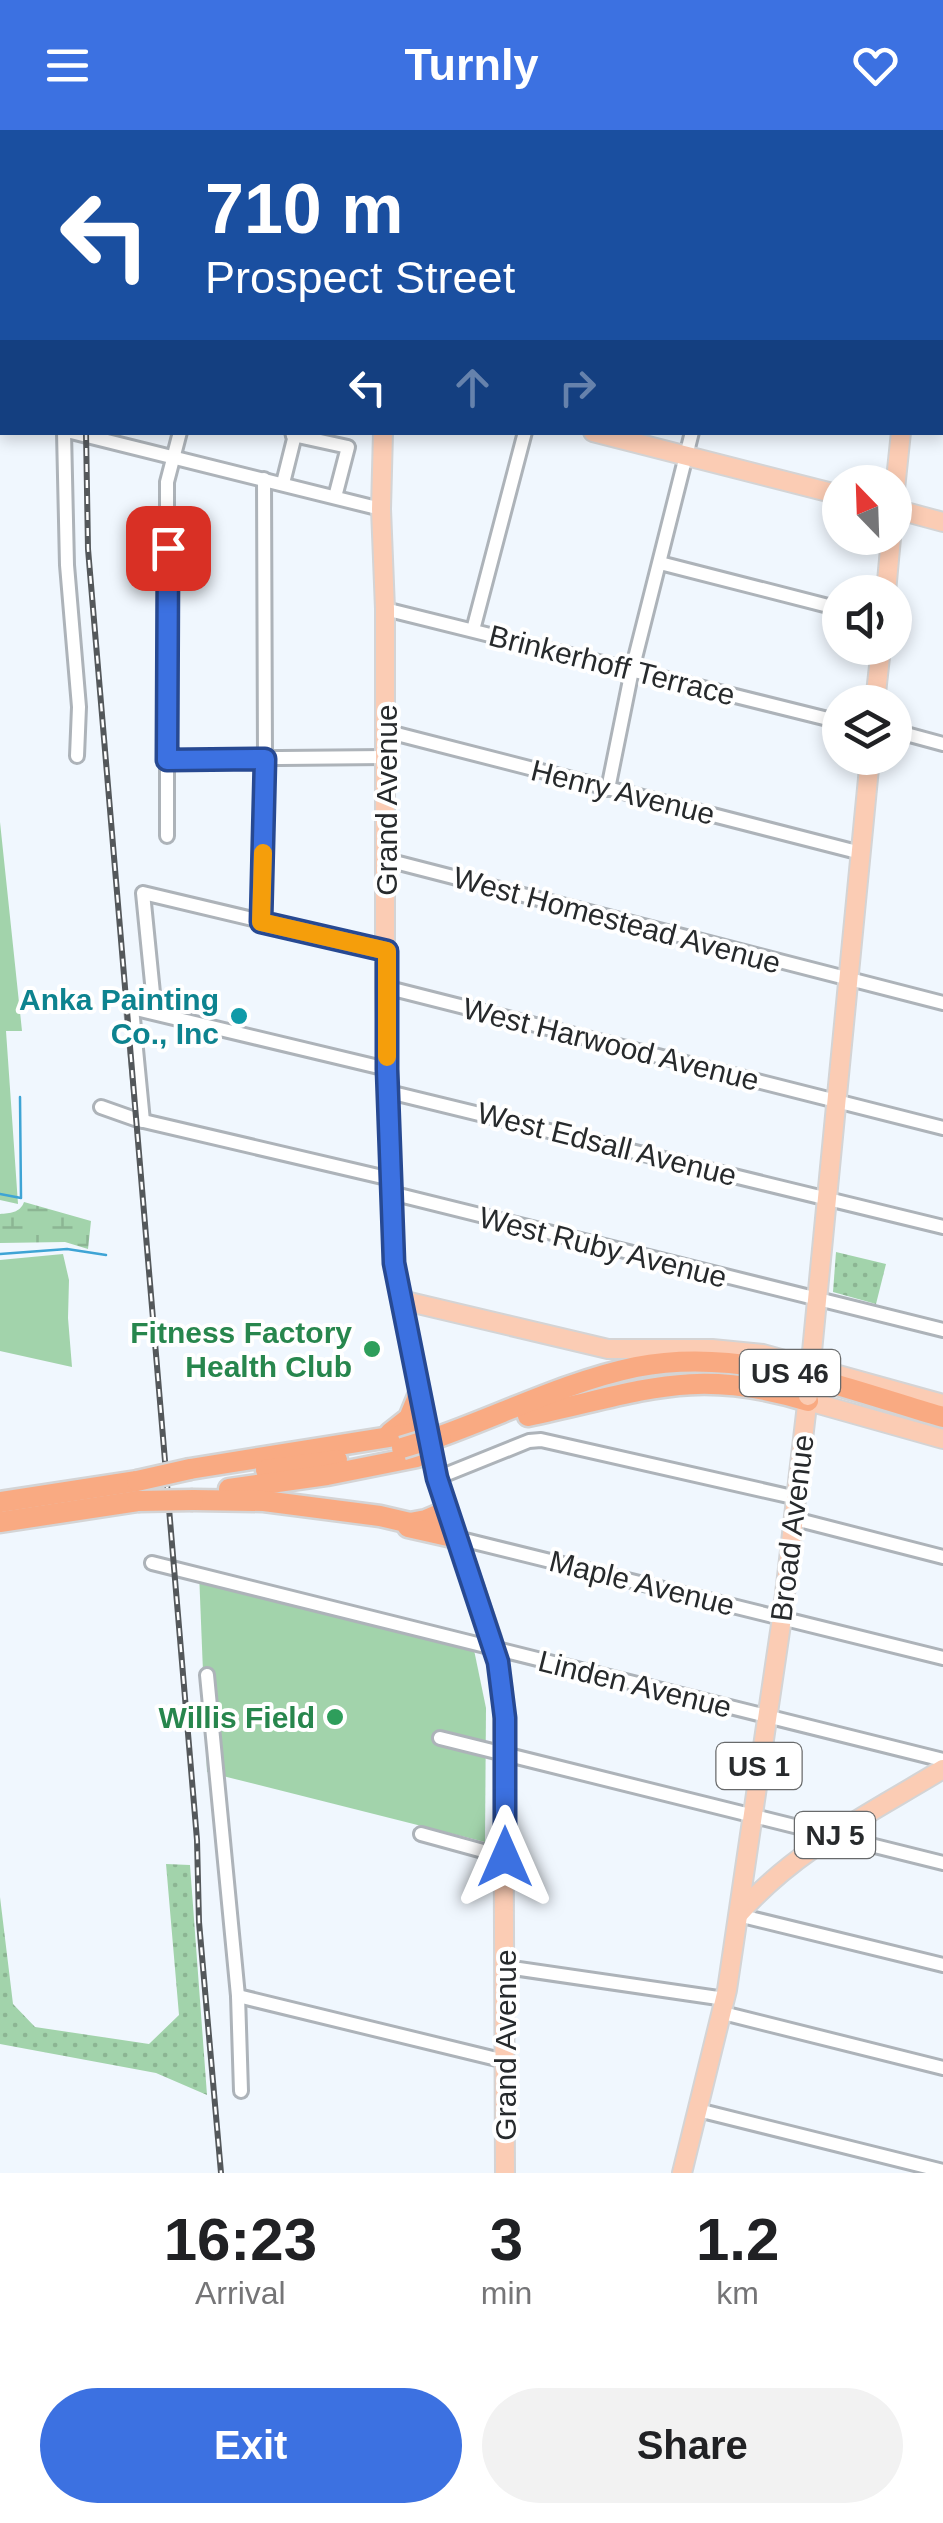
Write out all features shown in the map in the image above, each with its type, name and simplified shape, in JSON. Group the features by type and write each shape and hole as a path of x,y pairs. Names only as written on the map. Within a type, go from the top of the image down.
{"highway":[{"path":"520,1412 597,1368 665,1351"},
{"name":"US 46","path":"520,1412 616,1372 662,1363 710,1361 773,1368 943,1417"},
{"name":"US 46","path":"191,1485 279,1468 410,1452 437,1439 628,1380 704,1371 782,1382 943,1428"},
{"path":"520,1412 696,1382 748,1385 808,1398"},
{"path":"383,1436 406,1421 419,1394"},
{"path":"0,1502 191,1485 383,1436 437,1439"},
{"path":"0,1522 138,1491 191,1485 414,1523 448,1511"},
{"path":"353,1512 457,1538"}],"main road":[{"name":"Grand Avenue","path":"383,435 385,988 394,1254 419,1394 437,1439 437,1478 496,1649 503,1691 504,2173"},
{"path":"605,435 822,490"},
{"path":"897,465 900,435"},
{"path":"912,514 943,522"},
{"name":"Broad Avenue","path":"682,2173 724,2006 782,1618 808,1398 868,775"},
{"path":"401,1300 608,1349 736,1350 943,1404"},
{"path":"808,1398 943,1440"},
{"name":"NJ 5","path":"738,1915 773,1877 943,1770"}],"street":[{"path":"67,435 67,564 78,707 77,756"},
{"path":"80,435 381,509"},
{"path":"167,836 168,482 179,435"},
{"path":"283,483 292,435"},
{"path":"296,435 348,448 335,497"},
{"path":"473,630 524,435"},
{"path":"608,789 632,670 691,435"},
{"path":"261,922 264,478"},
{"path":"660,562 822,605"},
{"name":"Brinkerhoff Terrace","path":"385,608 822,718"},
{"name":"Henry Avenue","path":"385,731 861,853"},
{"path":"912,736 943,744"},
{"path":"167,760 386,756"},
{"name":"West Homestead Avenue","path":"387,860 943,1003"},
{"path":"155,1013 143,894 387,951"},
{"name":"West Harwood Avenue","path":"385,988 837,1098 943,1128"},
{"path":"143,1121 132,1008 387,1069"},
{"name":"West Edsall Avenue","path":"389,1092 943,1228"},
{"name":"West Ruby Avenue","path":"101,1108 943,1330"},
{"path":"437,1478 529,1441 544,1440 797,1498"},
{"path":"794,1519 943,1557"},
{"name":"Maple Avenue","path":"457,1538 943,1658"},
{"name":"Linden Avenue","path":"152,1563 943,1760"},
{"path":"207,1674 238,1996 241,2090"},
{"path":"440,1738 943,1863"},
{"path":"421,1834 505,1857"},
{"path":"738,1915 943,1965"},
{"path":"506,1968 724,2006 943,2068"},
{"path":"238,1996 505,2061"},
{"path":"698,2110 943,2171"}],"green space":[{"path":"0,822 22,1031 6,1031 18,1204 0,1200"},
{"path":"24,1202 91,1221 88,1249 65,1242 0,1243 0,1214 17,1210"},
{"path":"836,1252 886,1264 876,1304 833,1292"},
{"path":"63,1254 69,1280 72,1367 0,1351 0,1260"},
{"path":"199,1572 473,1645 486,1708 485,1842 207,1772"},
{"path":"166,1864 190,1865 207,2095 156,2073 0,2044 0,1897 13,2004 35,2027 149,2044 179,2015"}],"waterway":[{"path":"0,1194 21,1198 20,1097"},
{"path":"0,1254 67,1249 106,1255"}],"railway":[{"path":"86,435 88,549 197,1840 199,1922 221,2173"}],"slow traffic":[{"path":"263,853 261,922 387,951 387,1057"}],"place":[{"name":"Anka Painting Co., Inc","path":"239,1016"},
{"name":"Fitness Factory Health Club","path":"372,1349"},
{"name":"Willis Field","path":"335,1717"}],"route":[{"path":"168,548 167,760 265,759 261,922 387,951 394,1263 437,1478 498,1662 505,1718 505,1857"}]}
